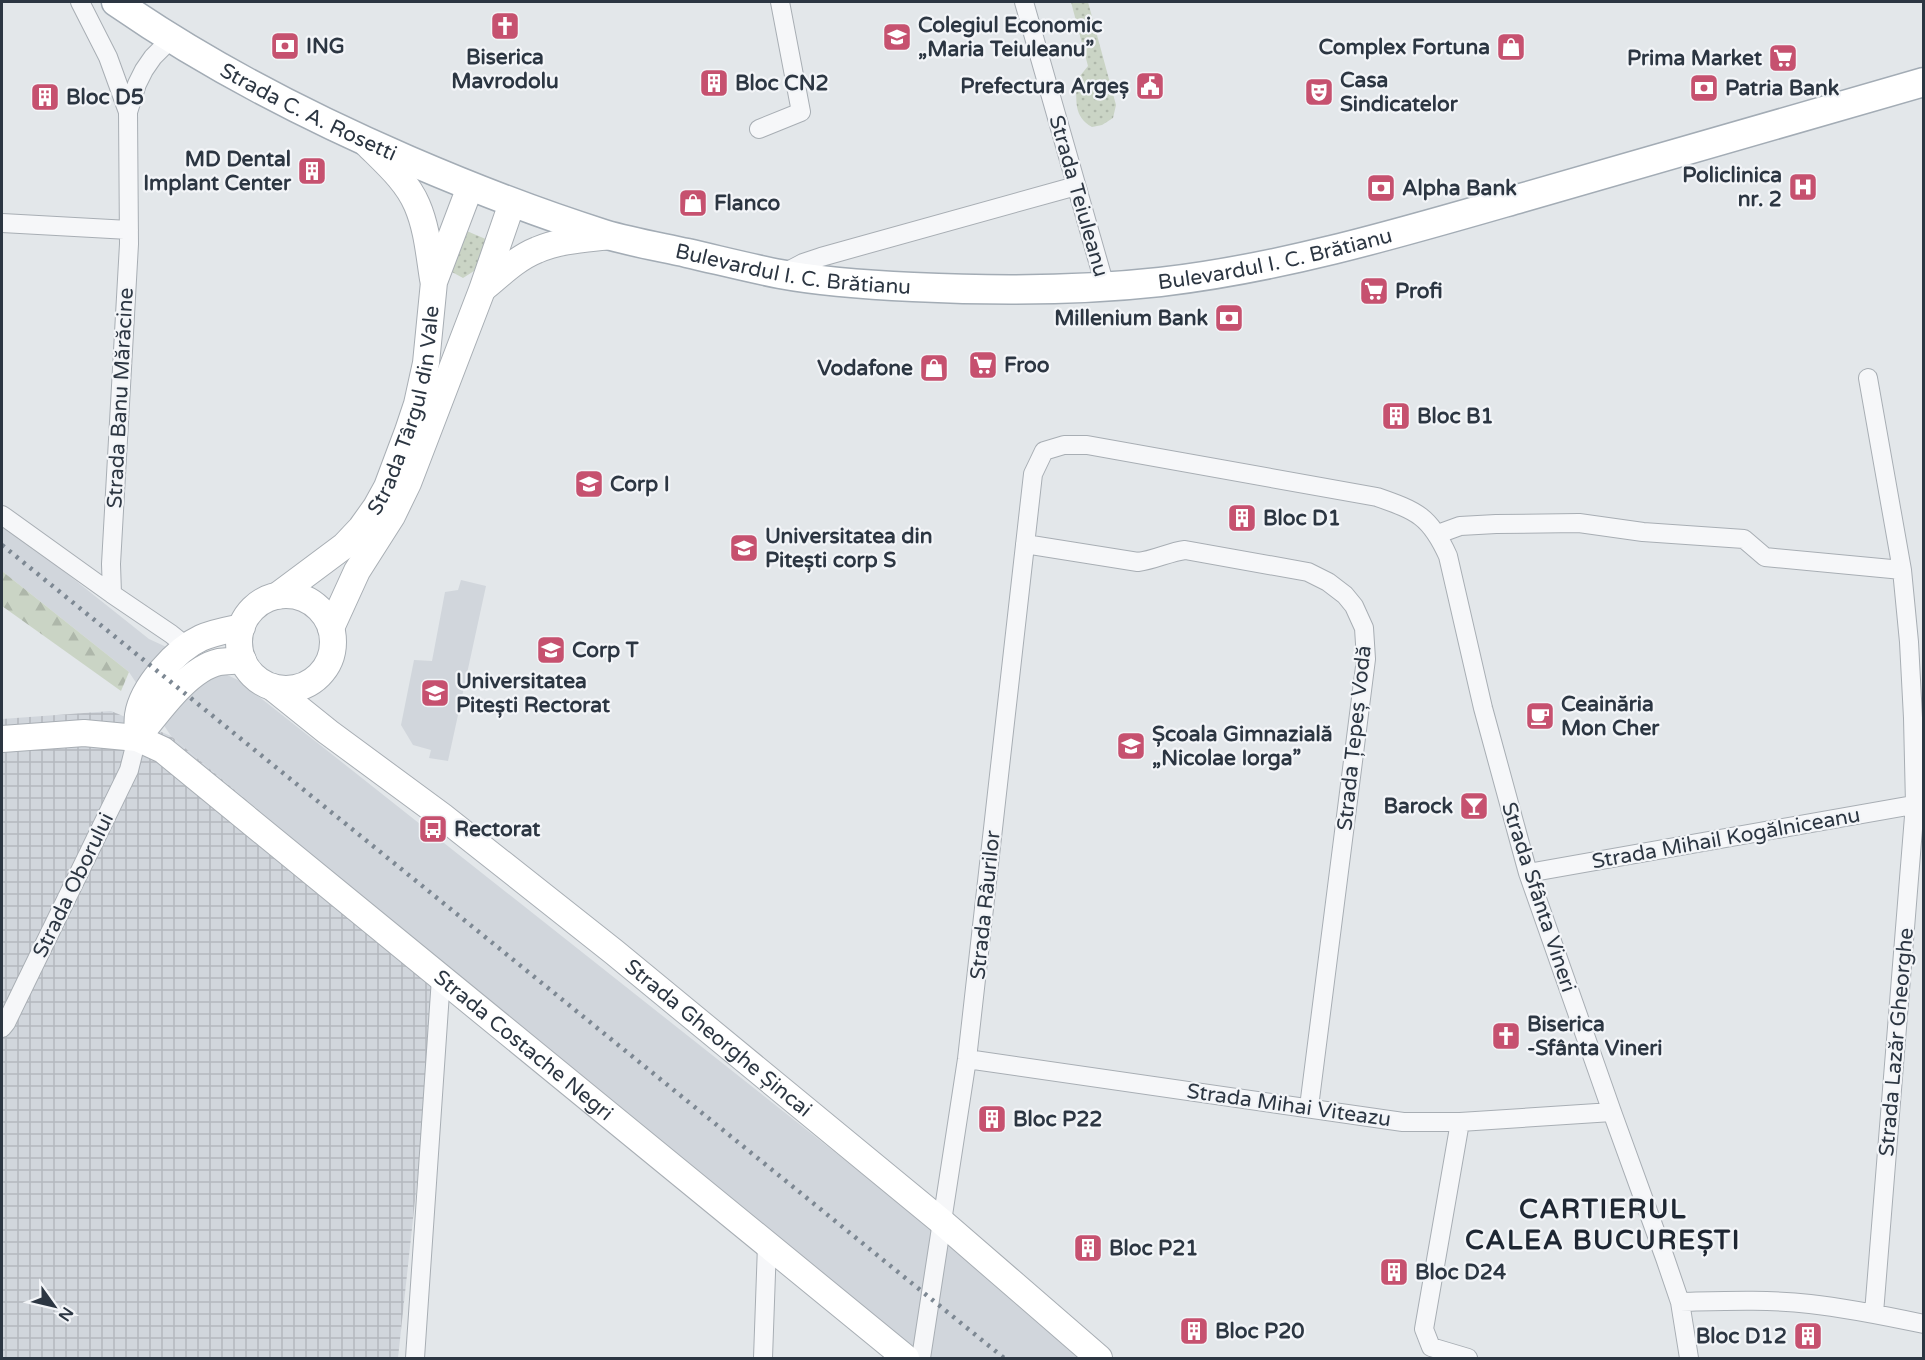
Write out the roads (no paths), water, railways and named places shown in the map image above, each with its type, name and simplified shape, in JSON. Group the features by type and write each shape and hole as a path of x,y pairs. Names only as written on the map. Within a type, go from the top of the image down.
{"main road":[{"name":"Strada C. A. Rosetti","path":"116,2 171,39 280,100 364,141 512,203"},
{"name":"Bulevardul I. C. Brătianu","path":"512,203 610,236 780,274 819,280 963,289 1105,286 1161,282 1341,247 1923,82"},
{"path":"364,141 400,178 417,204 426,236 434,282"},
{"name":"Strada Târgul din Vale","path":"278,596 350,540 361,528 387,487 417,404 426,363 434,282 470,187"},
{"name":"Strada Târgul din Vale","path":"332,628 357,571 392,516 408,483 482,290 512,203"},
{"path":"482,290 511,265 535,250 561,242 610,236"},
{"path":"291,595 310,602 325,616 332,628 332,656 325,669 316,679 302,686 287,689 272,687 255,676 243,660 240,649 242,627 247,616 266,600 278,596 291,595"},
{"path":"137,738 138,713 149,687 167,665 186,646 212,633 242,627"},
{"path":"137,738 167,701 203,669 218,663 243,660"},
{"path":"316,679 318,705 328,732"},
{"name":"Strada Gheorghe Șincai","path":"272,687 605,944 942,1222 1099,1359"},
{"path":"2,739 84,733 137,738"},
{"name":"Strada Costache Negri","path":"137,738 163,750 906,1359"}],"street":[{"name":"Strada Banu Mărăcine","path":"80,2 108,57 128,112"},
{"path":"759,129 801,112 780,2"},
{"name":"Strada Teiuleanu","path":"1024,2 1105,286"},
{"name":"Strada Banu Mărăcine","path":"112,594 111,564 129,230 128,112 144,70 171,39"},
{"path":"780,274 821,257 1076,186"},
{"path":"2,223 129,230"},
{"name":"Strada Lazăr Gheorghe","path":"1868,378 1902,570 1919,804 1874,1313"},
{"name":"Strada Râurilor","path":"921,1359 967,1059 1033,474 1044,451 1064,445 1087,446 1377,497 1420,515 1438,534"},
{"path":"2,515 186,646"},
{"path":"1438,534 1460,526 1579,523 1643,532 1744,539 1765,557 1902,570"},
{"name":"Strada Sfânta Vineri","path":"1438,534 1448,556 1483,708 1528,873 1680,1302 1689,1359"},
{"name":"Strada Țepeș Vodă","path":"1025,544 1138,562 1150,561 1173,551 1185,550 1308,572 1328,582 1345,595 1354,606 1364,628 1366,659 1309,1107"},
{"name":"Strada Oborului","path":"2,1028 129,770 137,738"},
{"name":"Strada Mihail Kogălniceanu","path":"1528,873 1919,804"},
{"path":"415,1359 441,978"},
{"name":"Strada Mihai Viteazu","path":"967,1059 1403,1122 1460,1122 1612,1112"},
{"path":"1460,1122 1424,1329 1431,1347 1468,1359"},
{"path":"763,1359 767,1245"},
{"path":"1680,1302 1732,1300 1807,1304 1874,1313 1923,1324"}],"railway":[{"path":"2,545 1004,1358"}],"place":[{"name":"Biserica Mavrodolu","path":"505,26"},
{"name":"Colegiul Economic „Maria Teiuleanu”","path":"897,37"},
{"name":"ING","path":"285,46"},
{"name":"Complex Fortuna","path":"1511,47"},
{"name":"Prima Market","path":"1783,58"},
{"name":"Bloc CN2","path":"714,83"},
{"name":"Prefectura Argeș","path":"1150,86"},
{"name":"Patria Bank","path":"1704,88"},
{"name":"Casa Sindicatelor","path":"1319,92"},
{"name":"Bloc D5","path":"45,97"},
{"name":"MD Dental Implant Center","path":"312,171"},
{"name":"Policlinica nr. 2","path":"1803,187"},
{"name":"Alpha Bank","path":"1381,188"},
{"name":"Flanco","path":"693,203"},
{"name":"Profi","path":"1374,291"},
{"name":"Millenium Bank","path":"1229,318"},
{"name":"Froo","path":"983,365"},
{"name":"Vodafone","path":"934,368"},
{"name":"Bloc B1","path":"1396,416"},
{"name":"Corp I","path":"589,484"},
{"name":"Bloc D1","path":"1242,518"},
{"name":"Universitatea din Pitești corp S","path":"744,548"},
{"name":"Corp T","path":"551,650"},
{"name":"Universitatea Pitești Rectorat","path":"435,693"},
{"name":"Ceainăria Mon Cher","path":"1540,716"},
{"name":"Școala Gimnazială „Nicolae Iorga”","path":"1131,746"},
{"name":"Barock","path":"1474,806"},
{"name":"Rectorat","path":"433,829"},
{"name":"Biserica -Sfânta Vineri","path":"1506,1036"},
{"name":"Bloc P22","path":"992,1119"},
{"name":"Bloc P21","path":"1088,1248"},
{"name":"Bloc D24","path":"1394,1272"},
{"name":"Bloc P20","path":"1194,1331"},
{"name":"Bloc D12","path":"1808,1336"}],"district":[{"name":"CARTIERUL CALEA BUCUREȘTI","path":"1603,1224"}]}
